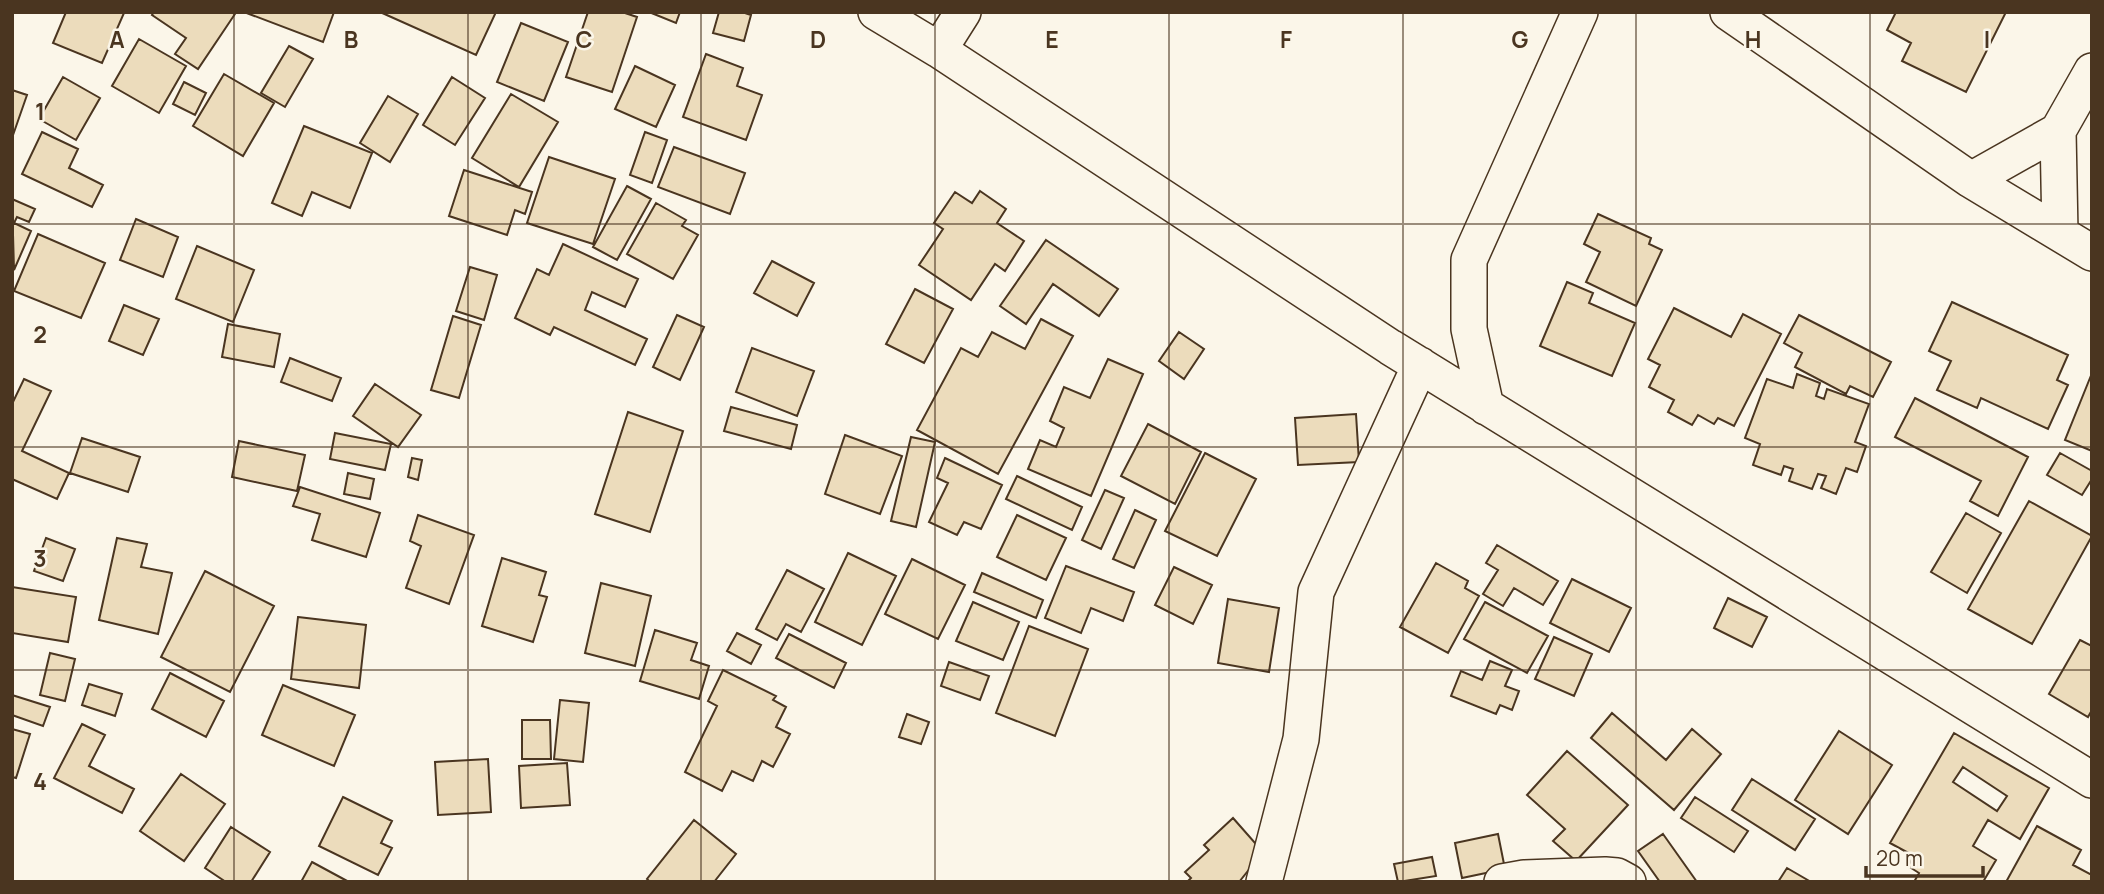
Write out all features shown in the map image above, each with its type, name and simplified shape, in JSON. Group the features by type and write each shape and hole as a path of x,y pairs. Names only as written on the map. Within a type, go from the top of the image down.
{"street":[{"path":"876,12 939,50 1486,407 2092,780"},
{"path":"939,50 963,12"},
{"path":"1486,407 1469,330 1469,260 1580,12"},
{"path":"1728,12 1972,180 2092,253"},
{"path":"2060,233 2059,131 2092,71"},
{"path":"1972,180 2059,131"},
{"path":"1264,882 1301,739 1317,592 1420,365"},
{"path":"1502,882 1524,878 1605,875 1618,876 1628,882"}],"building":[{"path":"66,12 124,13 102,63 53,43"},
{"path":"154,12 235,14 198,69 175,54 186,38 152,15"},
{"path":"244,12 334,12 323,42"},
{"path":"380,12 496,12 476,55"},
{"path":"588,12 622,12 637,17 612,92 566,77"},
{"path":"649,12 680,12 676,23"},
{"path":"719,12 742,12 751,15 744,41 713,33"},
{"path":"1896,12 2006,12 1966,92 1902,61 1911,43 1887,30"},
{"path":"521,23 568,42 544,101 497,82"},
{"path":"139,39 186,66 159,113 112,86"},
{"path":"289,46 313,59 285,107 261,93"},
{"path":"706,54 743,68 737,86 762,95 746,140 683,117"},
{"path":"635,66 675,85 656,127 615,109"},
{"path":"224,74 274,103 243,156 193,126"},
{"path":"63,77 100,98 76,140 39,119"},
{"path":"452,77 485,98 455,145 423,125"},
{"path":"184,82 206,93 195,115 173,104"},
{"path":"12,90 27,95 12,138"},
{"path":"511,94 558,122 519,187 472,158"},
{"path":"388,96 418,114 390,162 360,143"},
{"path":"304,126 372,153 350,208 312,192 302,216 272,203"},
{"path":"42,132 78,149 69,168 103,185 92,207 22,174"},
{"path":"645,132 667,140 652,183 630,175"},
{"path":"674,147 745,173 730,214 658,187"},
{"path":"549,157 615,179 593,244 527,223"},
{"path":"464,170 532,192 525,214 515,210 507,235 449,216"},
{"path":"627,186 651,199 617,260 593,247"},
{"path":"980,191 1006,209 997,223 1024,241 1005,271 995,264 971,300 919,265 943,229 934,223 955,192 972,203"},
{"path":"12,199 35,209 29,222 17,217 14,223 31,231 14,270"},
{"path":"656,203 686,220 682,226 698,235 673,279 627,254"},
{"path":"1598,214 1651,238 1649,244 1662,250 1636,306 1586,282 1600,252 1584,244"},
{"path":"136,219 178,237 163,277 120,260"},
{"path":"38,234 105,263 81,318 14,291"},
{"path":"1046,240 1118,289 1099,316 1053,284 1026,324 1000,306"},
{"path":"563,244 638,279 625,307 592,292 585,310 647,339 635,365 554,327 550,335 515,318 537,269 549,275"},
{"path":"197,246 254,270 233,322 176,299"},
{"path":"772,261 814,283 797,316 754,293"},
{"path":"470,267 497,275 484,320 456,311"},
{"path":"1567,282 1593,293 1589,303 1635,323 1612,376 1540,346"},
{"path":"915,289 953,309 924,363 886,344"},
{"path":"1952,302 2068,355 2057,380 2068,385 2048,429 1981,398 1977,408 1937,390 1951,361 1929,351"},
{"path":"124,305 159,319 143,355 109,341"},
{"path":"1674,308 1731,337 1743,314 1781,334 1734,426 1718,418 1714,424 1698,415 1692,425 1668,412 1674,400 1649,387 1660,365 1648,359"},
{"path":"677,315 704,327 680,380 653,367"},
{"path":"1799,315 1891,362 1873,397 1850,386 1846,394 1795,367 1802,353 1784,343"},
{"path":"453,316 481,325 459,398 431,390"},
{"path":"1041,319 1073,336 998,474 917,430 961,348 978,357 992,332 1025,349"},
{"path":"228,324 280,334 274,367 222,357"},
{"path":"1179,332 1204,349 1184,379 1159,361"},
{"path":"752,348 814,371 797,416 736,392"},
{"path":"290,358 341,378 332,401 281,382"},
{"path":"1108,359 1143,374 1091,496 1028,469 1040,440 1056,447 1064,428 1050,421 1064,387 1090,398"},
{"path":"2092,373 2092,451 2065,440"},
{"path":"1797,374 1820,383 1816,396 1824,399 1827,389 1869,404 1855,442 1866,446 1857,472 1846,468 1836,494 1821,488 1826,476 1818,474 1812,489 1789,481 1793,469 1784,466 1781,475 1753,465 1760,444 1745,438 1767,379 1793,388"},
{"path":"24,379 51,391 22,451 69,473 57,499 12,479 12,404"},
{"path":"375,384 421,415 398,447 353,416"},
{"path":"1915,398 2028,457 1998,516 1970,501 1981,481 1895,437"},
{"path":"731,407 797,425 791,449 724,431"},
{"path":"628,412 683,431 650,532 595,514"},
{"path":"1356,414 1359,462 1298,465 1295,418"},
{"path":"1148,424 1201,452 1175,504 1121,476"},
{"path":"335,433 391,444 385,470 330,459"},
{"path":"845,435 902,456 880,514 825,494"},
{"path":"911,437 935,442 916,527 891,521"},
{"path":"82,438 140,457 128,492 70,473"},
{"path":"239,441 305,455 297,491 232,477"},
{"path":"1205,453 1256,479 1217,556 1165,531"},
{"path":"2060,453 2092,471 2092,479 2082,495 2047,475"},
{"path":"412,458 422,460 418,480 408,477"},
{"path":"945,458 1002,485 981,529 964,522 957,535 929,522 948,483 937,478"},
{"path":"348,473 374,479 370,499 344,494"},
{"path":"1017,476 1082,507 1072,530 1006,499"},
{"path":"300,487 380,513 366,557 312,540 320,514 293,506"},
{"path":"1105,490 1124,498 1101,549 1082,540"},
{"path":"2029,501 2092,536 2032,644 1968,609"},
{"path":"1135,510 1156,520 1134,568 1113,559"},
{"path":"1966,513 2001,533 1967,593 1931,572"},
{"path":"418,515 474,535 449,604 406,588 421,546 410,541"},
{"path":"1017,515 1066,538 1046,580 997,557"},
{"path":"46,538 75,549 63,581 34,571"},
{"path":"117,538 147,544 141,567 172,573 158,634 99,620"},
{"path":"1497,545 1558,581 1543,605 1514,588 1503,606 1483,594 1498,570 1486,563"},
{"path":"848,553 896,576 862,645 815,622"},
{"path":"502,558 546,572 539,595 547,597 533,642 482,626"},
{"path":"912,559 965,585 938,639 885,614"},
{"path":"1436,563 1468,581 1465,588 1479,596 1448,653 1400,627"},
{"path":"1066,566 1134,592 1123,621 1091,608 1081,633 1045,618"},
{"path":"1174,567 1212,585 1193,624 1155,605"},
{"path":"787,570 824,589 801,632 786,624 777,640 756,629"},
{"path":"205,571 274,606 230,692 161,657"},
{"path":"982,573 1043,600 1036,618 974,592"},
{"path":"1572,579 1631,608 1609,652 1550,623"},
{"path":"601,583 651,596 635,666 585,653"},
{"path":"12,587 76,597 68,642 12,633"},
{"path":"1728,598 1767,617 1752,647 1714,628"},
{"path":"1228,599 1279,608 1269,672 1218,663"},
{"path":"973,602 1019,622 1003,660 956,641"},
{"path":"1485,602 1548,636 1527,673 1464,639"},
{"path":"298,617 366,625 359,688 291,679"},
{"path":"1029,626 1088,649 1055,736 996,713"},
{"path":"655,630 697,643 691,660 709,666 699,699 640,681"},
{"path":"737,633 761,645 751,664 727,651"},
{"path":"789,634 846,663 834,688 776,658"},
{"path":"1554,637 1592,654 1574,696 1535,679"},
{"path":"2080,640 2092,646 2092,710 2088,717 2049,694"},
{"path":"50,653 75,659 65,701 40,695"},
{"path":"1490,661 1512,670 1505,686 1519,691 1512,710 1500,705 1496,714 1451,696 1461,671 1482,680"},
{"path":"949,662 989,676 980,700 941,686"},
{"path":"723,670 776,696 773,700 786,707 776,727 790,734 773,767 762,761 753,781 732,771 722,791 685,772 717,706 708,701"},
{"path":"170,673 224,701 206,737 152,709"},
{"path":"89,684 122,694 115,716 82,705"},
{"path":"283,685 355,715 334,766 262,735"},
{"path":"12,695 50,707 43,726 12,715"},
{"path":"560,700 589,703 583,762 554,759"},
{"path":"1612,713 1666,760 1692,729 1721,754 1674,810 1591,738"},
{"path":"907,714 929,722 921,744 899,737"},
{"path":"522,720 550,720 551,759 522,759"},
{"path":"82,724 105,735 89,766 134,789 122,813 54,778"},
{"path":"12,729 30,734 16,778 12,777"},
{"path":"1839,731 1892,765 1848,834 1795,800"},
{"path":"1954,733 2049,788 2020,839 1988,820 1973,846 1996,860 1983,882 1914,882 1919,873 1908,866 1914,856 1890,843","holes":["1963,767 2007,796 1997,811 1953,782"]},
{"path":"1567,751 1628,805 1576,861 1553,841 1565,829 1527,795"},
{"path":"488,759 491,812 438,815 435,762"},
{"path":"567,763 570,805 521,808 519,766"},
{"path":"181,774 225,804 184,861 140,831"},
{"path":"1752,779 1815,819 1795,850 1732,810"},
{"path":"343,797 392,821 381,843 392,848 378,875 319,846"},
{"path":"1695,797 1748,831 1734,852 1681,818"},
{"path":"1233,818 1263,852 1239,882 1187,882 1191,878 1185,872 1209,850 1204,845"},
{"path":"694,820 736,854 714,882 650,882 647,879"},
{"path":"2037,826 2081,850 2073,865 2092,875 2092,882 2006,882"},
{"path":"231,827 270,852 251,882 226,882 205,868"},
{"path":"1498,834 1505,869 1462,878 1455,843"},
{"path":"1663,834 1697,882 1660,882 1638,851"},
{"path":"1432,857 1436,876 1398,882 1394,864"},
{"path":"312,862 349,882 301,882"},
{"path":"1787,868 1811,882 1778,882"}]}
